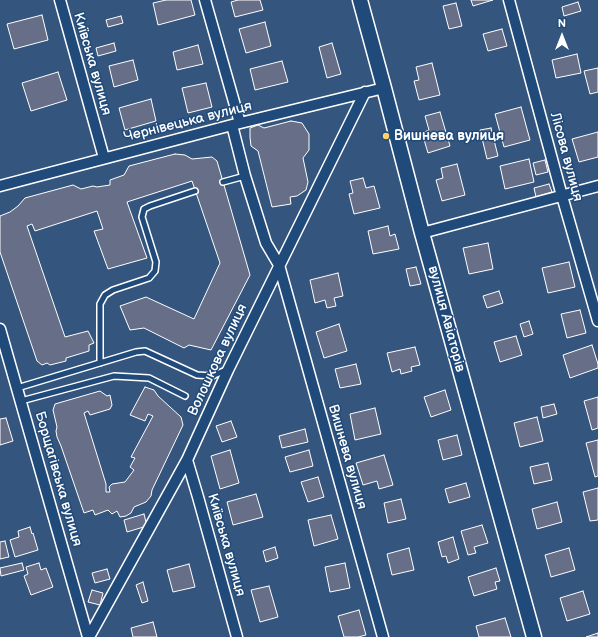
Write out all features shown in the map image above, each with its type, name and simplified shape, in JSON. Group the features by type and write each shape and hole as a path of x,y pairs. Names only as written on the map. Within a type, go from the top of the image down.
{"main road":[{"name":"вулиця Авіаторів","path":"360,0 422,233 534,637"}],"street":[{"name":"Київська вулиця","path":"60,0 104,158"},
{"name":"Вишнева вулиця","path":"205,0 236,124 245,176 266,243 279,265 383,637"},
{"name":"Лісова вулиця","path":"509,0 562,196 598,321"},
{"name":"Чернівецька вулиця","path":"0,186 236,124 384,88"},
{"name":"Волошкова вулиця","path":"89,637 187,460 228,370 365,92"},
{"path":"422,233 598,186"},
{"name":"Борщагівська вулиця","path":"0,329 89,637"},
{"name":"Київська вулиця","path":"187,460 237,637"}],"lane":[{"path":"223,182 245,176"},
{"path":"100,362 100,304 105,295 113,290 149,278 155,271 156,262 142,217 144,210 150,206 195,191"},
{"path":"17,388 100,362 145,351 196,375 212,376 228,370"},
{"path":"21,401 114,376 150,378 184,396"}],"building":[{"path":"166,0 191,0 195,15 158,25 153,3"},
{"path":"238,0 260,0 263,10 235,17 231,2"},
{"path":"471,0 493,0 473,6"},
{"path":"578,2 581,11 564,16 562,7"},
{"path":"456,3 462,26 449,29 443,6"},
{"path":"42,15 48,40 14,49 7,24"},
{"path":"121,16 123,23 108,27 106,20"},
{"path":"265,22 271,46 246,53 239,29"},
{"path":"502,29 507,46 488,51 483,34"},
{"path":"114,43 116,51 98,56 96,48"},
{"path":"332,43 341,74 327,78 319,47"},
{"path":"198,45 203,64 177,70 173,52"},
{"path":"577,54 581,73 556,78 552,60"},
{"path":"133,60 138,80 114,87 109,66"},
{"path":"282,61 288,82 255,90 250,69"},
{"path":"432,63 440,95 419,100 414,81 419,80 416,67"},
{"path":"598,68 598,92 590,94 584,71"},
{"path":"58,72 67,100 31,111 22,83"},
{"path":"206,83 212,107 188,113 182,88"},
{"path":"151,99 156,121 125,130 119,108"},
{"path":"521,107 530,140 504,147 495,114"},
{"path":"440,112 450,146 428,153 422,133 429,130 425,116"},
{"path":"291,121 302,123 309,134 309,150 303,158 308,182 306,190 297,196 290,197 291,204 272,207 258,151 251,146 250,128 258,125 264,128"},
{"path":"491,128 498,156 487,159 480,130"},
{"path":"598,132 598,157 579,162 572,139"},
{"path":"175,154 185,155 192,159 212,157 217,161 250,275 211,350 189,345 184,348 144,328 130,330 120,306 146,297 194,319 220,263 192,181 127,202 147,258 108,269 94,231 103,229 97,211 35,231 32,224 27,226 65,337 88,331 94,343 89,345 89,351 66,358 66,361 50,365 47,363 42,365 37,361 0,252 0,216 10,212 25,198 73,185 81,189 93,186 97,187 110,185 110,180 124,175 129,166"},
{"path":"529,159 534,182 505,189 500,166"},
{"path":"545,160 548,172 536,175 533,163"},
{"path":"457,164 465,195 442,201 436,180 443,178 441,168"},
{"path":"363,178 366,188 374,186 380,208 354,214 349,194 353,193 350,181"},
{"path":"549,184 552,192 536,197 534,188"},
{"path":"388,226 390,236 395,234 399,249 373,254 368,231"},
{"path":"488,243 493,269 469,274 463,248"},
{"path":"569,262 575,287 548,293 542,268"},
{"path":"416,267 421,284 410,286 406,269"},
{"path":"338,273 343,296 334,298 336,306 327,308 325,300 315,303 310,280"},
{"path":"499,291 503,303 487,308 483,296"},
{"path":"580,310 586,333 567,338 561,314"},
{"path":"529,321 533,334 524,337 520,324"},
{"path":"339,324 347,351 324,358 316,332"},
{"path":"516,336 522,355 500,362 494,342"},
{"path":"592,345 598,368 570,378 563,355"},
{"path":"415,347 420,365 411,367 412,371 401,374 400,369 392,372 387,353"},
{"path":"356,364 361,384 340,388 335,369"},
{"path":"145,387 154,390 158,396 181,417 183,425 152,490 151,496 146,502 134,507 131,513 126,516 120,517 117,511 112,514 108,510 95,515 93,510 84,513 57,437 57,427 53,410 55,404 100,391 107,396 110,395 112,405 110,409 90,415 88,411 84,413 106,484 106,492 110,492 109,487 112,484 125,482 134,470 130,467 135,458 131,457 153,416 148,414 145,421 130,415"},
{"path":"445,390 451,410 431,417 424,397"},
{"path":"598,397 598,428 592,430 584,401"},
{"path":"554,404 557,414 543,418 541,407"},
{"path":"375,408 381,434 355,440 350,414"},
{"path":"537,417 543,441 520,447 514,423"},
{"path":"6,418 13,441 0,445 0,419"},
{"path":"231,421 237,437 222,442 216,426"},
{"path":"305,429 308,442 282,448 279,436"},
{"path":"457,435 462,455 443,460 438,440"},
{"path":"598,440 598,476 595,477 586,443"},
{"path":"230,450 239,483 220,489 211,456"},
{"path":"309,450 313,466 290,472 285,457"},
{"path":"384,455 393,485 379,489 377,481 363,485 356,463"},
{"path":"548,463 552,480 534,484 530,467"},
{"path":"318,477 324,497 308,502 301,482"},
{"path":"466,483 470,497 449,503 445,489"},
{"path":"598,488 598,520 590,521 583,492"},
{"path":"256,494 263,517 233,525 227,502"},
{"path":"401,499 406,519 388,523 384,503"},
{"path":"557,502 562,522 537,529 532,509"},
{"path":"144,514 147,526 127,532 124,520"},
{"path":"331,515 338,539 314,546 308,520"},
{"path":"482,525 488,543 474,547 476,553 468,555 461,531"},
{"path":"30,527 38,550 15,557 10,540 19,537 18,531"},
{"path":"453,537 459,559 448,563 446,556 442,557 438,542"},
{"path":"5,541 9,557 0,559 0,542"},
{"path":"275,547 278,558 266,562 263,551"},
{"path":"409,548 414,570 392,575 387,554"},
{"path":"569,548 575,570 551,577 545,555"},
{"path":"22,563 24,570 1,576 0,568"},
{"path":"39,563 41,570 46,568 53,587 31,595 24,576 28,574 26,567"},
{"path":"345,563 350,588 330,592 325,567"},
{"path":"189,564 195,587 173,592 167,570"},
{"path":"496,568 500,581 495,582 497,589 474,596 468,577"},
{"path":"107,569 110,579 95,583 92,573"},
{"path":"143,582 148,601 142,603 136,585"},
{"path":"269,586 278,617 260,622 251,590"},
{"path":"92,590 103,593 100,605 88,602"},
{"path":"583,591 590,614 567,621 560,598"},
{"path":"359,610 366,635 358,637 344,637 338,616"},
{"path":"505,618 511,637 479,637 476,626"},
{"path":"153,622 157,637 133,637 131,628"},
{"path":"598,633 598,637 586,637"}],"place":[{"name":"Вишнева вулиця","path":"386,136"}]}
